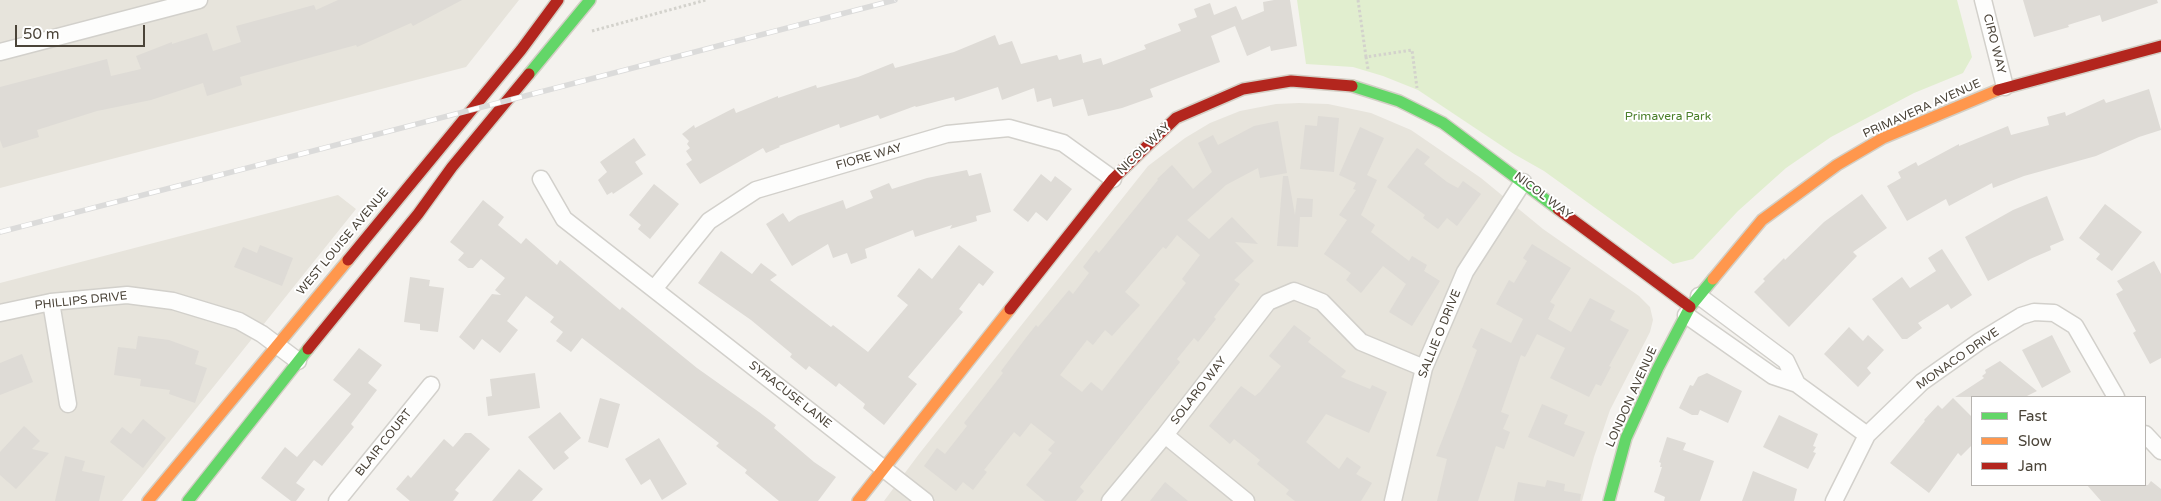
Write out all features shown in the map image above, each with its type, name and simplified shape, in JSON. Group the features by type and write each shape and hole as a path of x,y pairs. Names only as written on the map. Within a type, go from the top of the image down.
{"street":[{"path":"0,52 199,0"},
{"name":"WEST LOUISE AVENUE","path":"148,501 521,50 558,0"},
{"path":"188,501 298,361 418,214 452,167 590,0"},
{"name":"CIRO WAY","path":"1983,0 2005,87"},
{"name":"PRIMAVERA AVENUE","path":"1692,306 1762,220 1837,165 1884,138 2005,87 2161,46"},
{"name":"NICOL WAY","path":"858,501 1113,179 1176,118 1243,89 1291,81 1347,84 1399,101 1443,123 1692,306 1773,376 1797,384 1866,434"},
{"name":"FIORE WAY","path":"654,289 709,221 756,190 946,134 1009,128 1063,143 1113,179"},
{"name":"SYRACUSE LANE","path":"541,179 564,220 925,501"},
{"name":"SALLIE O DRIVE","path":"1393,501 1424,368 1465,272 1523,182"},
{"name":"SOLARO WAY","path":"1110,501 1165,435 1268,302 1294,291 1322,302 1361,342 1424,368"},
{"name":"PHILLIPS DRIVE","path":"0,312 51,302 127,296 173,301 238,322 276,344 298,361"},
{"path":"51,302 68,404"},
{"name":"NICOL WAY","path":"1692,306 1786,361 1797,384"},
{"name":"LONDON AVENUE","path":"1609,501 1626,438 1658,368 1692,306"},
{"name":"MONACO DRIVE","path":"1834,501 1866,434 1922,382 1980,341 2021,316 2034,312 2054,313 2075,326 2115,396"},
{"name":"BLAIR COURT","path":"337,501 431,385"},
{"path":"1165,435 1246,501"},
{"path":"2146,435 2161,451"}],"path":[{"path":"584,33 706,0"},
{"path":"1358,0 1369,76"},
{"path":"1366,57 1412,50 1418,94"}],"shaded area":[{"path":"0,0 519,0 466,67 0,188"},
{"path":"1276,104 1328,104 1371,113 1411,130 1481,178 1543,229 1639,296 1650,307 1653,320 1650,332 1610,410 1582,501 884,501 919,454 1148,166 1185,138 1210,123 1240,111"},
{"path":"338,195 356,209 122,501 0,501 0,283"}],"green space":[{"name":"Primavera Park","path":"1297,0 1957,0 1972,57 1963,73 1914,93 1831,137 1786,168 1738,211 1693,259 1673,264 1544,171 1514,154 1418,90 1383,76 1353,67 1306,64"}],"building":[{"path":"338,0 462,0 413,26 411,23 357,47 356,45 240,77 242,85 207,96 203,83 151,100 97,111 37,130 39,137 3,148 0,140 0,87 107,59 111,76 141,69 136,56 172,42 172,44 207,33 213,51 241,42 236,26 314,5 316,10"},
{"path":"1290,0 1297,46 1271,51 1270,46 1247,56 1235,26 1211,36 1220,62 1150,89 1153,97 1122,108 1088,116 1083,99 1053,107 1051,98 1037,102 1034,88 1002,100 998,87 955,101 954,97 915,106 880,119 878,115 840,128 839,124 779,146 766,153 763,148 700,184 686,164 692,160 686,151 690,148 687,144 689,141 682,134 694,125 695,128 734,108 736,113 778,96 778,98 816,85 817,88 858,77 893,63 895,68 954,52 995,35 999,45 1012,41 1021,64 1057,55 1059,60 1081,54 1083,63 1101,58 1103,65 1146,49 1144,45 1181,31 1178,24 1197,17 1194,9 1210,3 1214,15 1236,6 1242,20 1264,11 1263,2"},
{"path":"2023,0 2157,0 2158,3 2102,22 2100,15 2068,25 2069,27 2034,37"},
{"path":"2149,89 2161,130 2139,137 2096,156 2024,176 1993,188 1992,183 1949,206 1946,199 1907,221 1887,186 1901,178 1898,172 1916,162 1918,166 1959,144 1959,146 2008,126 2011,135 2049,125 2047,117 2065,112 2066,116 2104,99 2106,103"},
{"path":"1318,116 1339,118 1334,172 1300,169 1305,125 1317,126"},
{"path":"1278,121 1287,173 1260,178 1258,168 1226,185 1187,220 1209,239 1232,217 1258,244 1235,242 1254,261 1234,280 1240,284 1214,317 1216,319 1198,342 1194,338 1177,359 1180,362 1080,487 1084,491 1076,501 1045,501 1026,485 1052,453 1048,450 1055,442 1031,423 1020,437 1014,432 984,470 987,472 973,490 963,482 956,491 924,466 937,448 945,454 967,426 964,423 1003,373 1001,371 1025,339 1036,325 1038,327 1069,290 1073,294 1089,273 1083,267 1096,250 1099,253 1157,179 1172,165 1193,189 1212,172 1198,143 1213,135 1218,145 1254,126","holes":["1177,235 1200,255 1182,279 1186,283 1102,391 1091,382 1082,392 1060,375 1087,340 1093,345 1105,330 1112,336 1140,305 1125,292 1163,247 1166,249"]},
{"path":"1360,127 1384,138 1367,175 1377,180 1361,215 1375,225 1371,232 1409,261 1412,256 1427,265 1424,271 1440,281 1412,326 1389,312 1406,284 1383,266 1361,293 1346,280 1351,273 1324,254 1347,220 1339,215 1356,190 1353,189 1356,183 1339,175"},
{"path":"634,138 646,155 635,162 643,174 613,194 612,192 607,195 598,180 607,172 600,162"},
{"path":"1417,148 1430,157 1424,164 1447,182 1458,188 1463,181 1481,194 1457,226 1447,218 1438,229 1423,218 1425,215 1387,187"},
{"path":"967,170 969,176 981,173 991,212 976,216 977,221 950,229 952,225 915,237 913,230 865,249 867,258 851,264 847,253 833,258 828,244 792,266 766,224 783,213 789,222 798,216 843,200 846,209 873,198 870,191 889,183 892,189 927,178"},
{"path":"1041,174 1051,182 1055,176 1072,189 1047,221 1036,212 1028,222 1013,210"},
{"path":"1283,176 1288,176 1295,215 1297,198 1313,199 1312,217 1300,217 1298,247 1277,246"},
{"path":"654,184 679,204 650,239 638,229 641,225 629,215"},
{"path":"1862,194 1887,228 1853,252 1857,256 1789,327 1754,292 1765,281 1763,279 1784,258 1785,260 1824,222"},
{"path":"2047,196 2064,240 2050,246 2051,250 1988,281 1965,237 2013,210"},
{"path":"483,200 504,217 498,225 521,244 526,238 557,265 560,260 620,310 622,307 697,368 776,425 774,428 814,462 836,477 818,501 779,501 745,473 747,470 716,446 719,443 582,338 571,352 556,341 563,332 550,322 554,317 526,296 507,321 518,330 500,353 482,339 474,350 459,337 492,294 501,295 495,290 505,278 481,259 473,268 468,268 458,260 464,253 450,242"},
{"path":"2105,204 2142,232 2112,271 2096,259 2100,254 2079,238"},
{"path":"1532,244 1571,268 1550,302 1555,305 1548,319 1571,332 1590,298 1615,311 1610,320 1629,330 1609,366 1611,367 1601,386 1596,384 1589,397 1550,378 1565,348 1537,334 1525,357 1521,355 1501,412 1509,415 1503,429 1510,432 1504,449 1496,446 1478,501 1437,501 1447,459 1436,456 1477,350 1472,347 1481,328 1511,343 1523,319 1496,304 1509,280 1514,283 1527,261 1523,258"},
{"path":"260,245 293,258 282,286 234,267 243,247 257,253"},
{"path":"959,245 994,272 983,286 979,283 959,309 963,312 908,377 917,384 884,425 863,408 865,404 839,383 836,387 809,366 806,370 790,357 792,354 751,320 698,283 721,251 752,274 761,263 777,275 770,280 831,327 833,325 868,352 908,305 897,296 919,268 932,279"},
{"path":"1942,249 1972,295 1951,309 1948,304 1918,323 1922,328 1907,339 1902,339 1872,299 1902,277 1910,288 1936,271 1928,258"},
{"path":"2154,261 2161,274 2161,358 2150,364 2133,333 2136,331 2116,294 2123,290 2117,281"},
{"path":"410,277 430,280 429,286 444,288 438,332 420,330 420,324 404,322"},
{"path":"1294,325 1311,338 1308,342 1346,371 1341,377 1370,389 1372,385 1387,392 1369,433 1326,414 1306,442 1339,469 1347,457 1361,467 1356,474 1372,483 1361,501 1295,501 1286,494 1289,490 1257,464 1260,460 1234,439 1230,444 1209,426 1241,386 1255,396 1260,392 1281,366 1269,356"},
{"path":"1849,327 1863,341 1868,335 1884,350 1867,368 1871,373 1858,387 1824,354"},
{"path":"2052,335 2071,372 2042,388 2022,350"},
{"path":"138,336 169,340 199,351 195,364 207,368 195,403 169,394 170,390 140,386 141,379 114,375 118,347 136,349"},
{"path":"359,348 382,365 368,383 377,390 351,424 354,427 322,466 314,460 296,483 305,489 296,501 291,501 261,478 285,447 297,457 351,394 333,380"},
{"path":"22,354 33,382 0,395 0,363"},
{"path":"2000,361 2037,391 2027,396 1955,397 1984,378 1982,376 1986,373 1985,370"},
{"path":"535,373 540,408 488,416 486,397 492,396 490,379"},
{"path":"1707,373 1742,391 1728,423 1700,410 1698,415 1692,415 1679,408 1690,385 1693,386 1698,377"},
{"path":"600,398 620,404 608,448 588,442"},
{"path":"1953,398 1971,416 1971,446 1961,456 1958,453 1929,493 1890,463 1938,405 1942,409"},
{"path":"1542,404 1568,415 1564,424 1585,432 1574,457 1528,437"},
{"path":"560,412 581,438 564,452 569,458 554,470 528,437"},
{"path":"1779,415 1818,434 1813,446 1816,447 1813,452 1816,453 1808,469 1763,447"},
{"path":"143,419 166,438 143,468 110,442 122,427 131,434"},
{"path":"24,426 40,441 32,449 49,453 16,489 0,475 0,452"},
{"path":"465,433 471,433 490,449 455,490 459,493 453,501 410,501 396,489 408,475 411,478 444,439 453,447"},
{"path":"1667,437 1686,443 1683,450 1714,461 1700,501 1664,501 1665,497 1654,492 1662,467 1660,467 1661,463 1659,462"},
{"path":"659,438 687,484 662,500 650,479 641,485 625,459"},
{"path":"65,456 85,461 82,471 105,476 99,501 55,501"},
{"path":"519,469 543,489 532,501 492,501"},
{"path":"1753,471 1797,489 1794,501 1742,501"},
{"path":"1547,480 1565,484 1564,491 1581,494 1580,501 1514,501 1518,482 1545,487"},
{"path":"2151,481 2161,489 2161,501 2101,501 2088,486 2146,486"},
{"path":"1165,482 1188,501 1150,501"}],"railway":[{"path":"0,232 895,0"}],"traffic: fast":[{"path":"529,74 590,0"},
{"path":"1352,86 1399,101 1443,123 1558,209"},
{"path":"1609,501 1626,438 1658,368 1690,307 1713,279"},
{"path":"188,501 308,349"}],"traffic: slow":[{"path":"1713,279 1762,220 1837,165 1883,138 1998,90"},
{"path":"148,501 348,260"},
{"path":"858,501 1010,309"}],"traffic: jam":[{"path":"348,260 521,50 558,0"},
{"path":"1998,90 2161,46"},
{"path":"308,349 418,214 452,167 529,74"},
{"path":"1010,309 1113,179 1176,118 1243,89 1291,81 1352,86"},
{"path":"1558,209 1690,307"}]}
